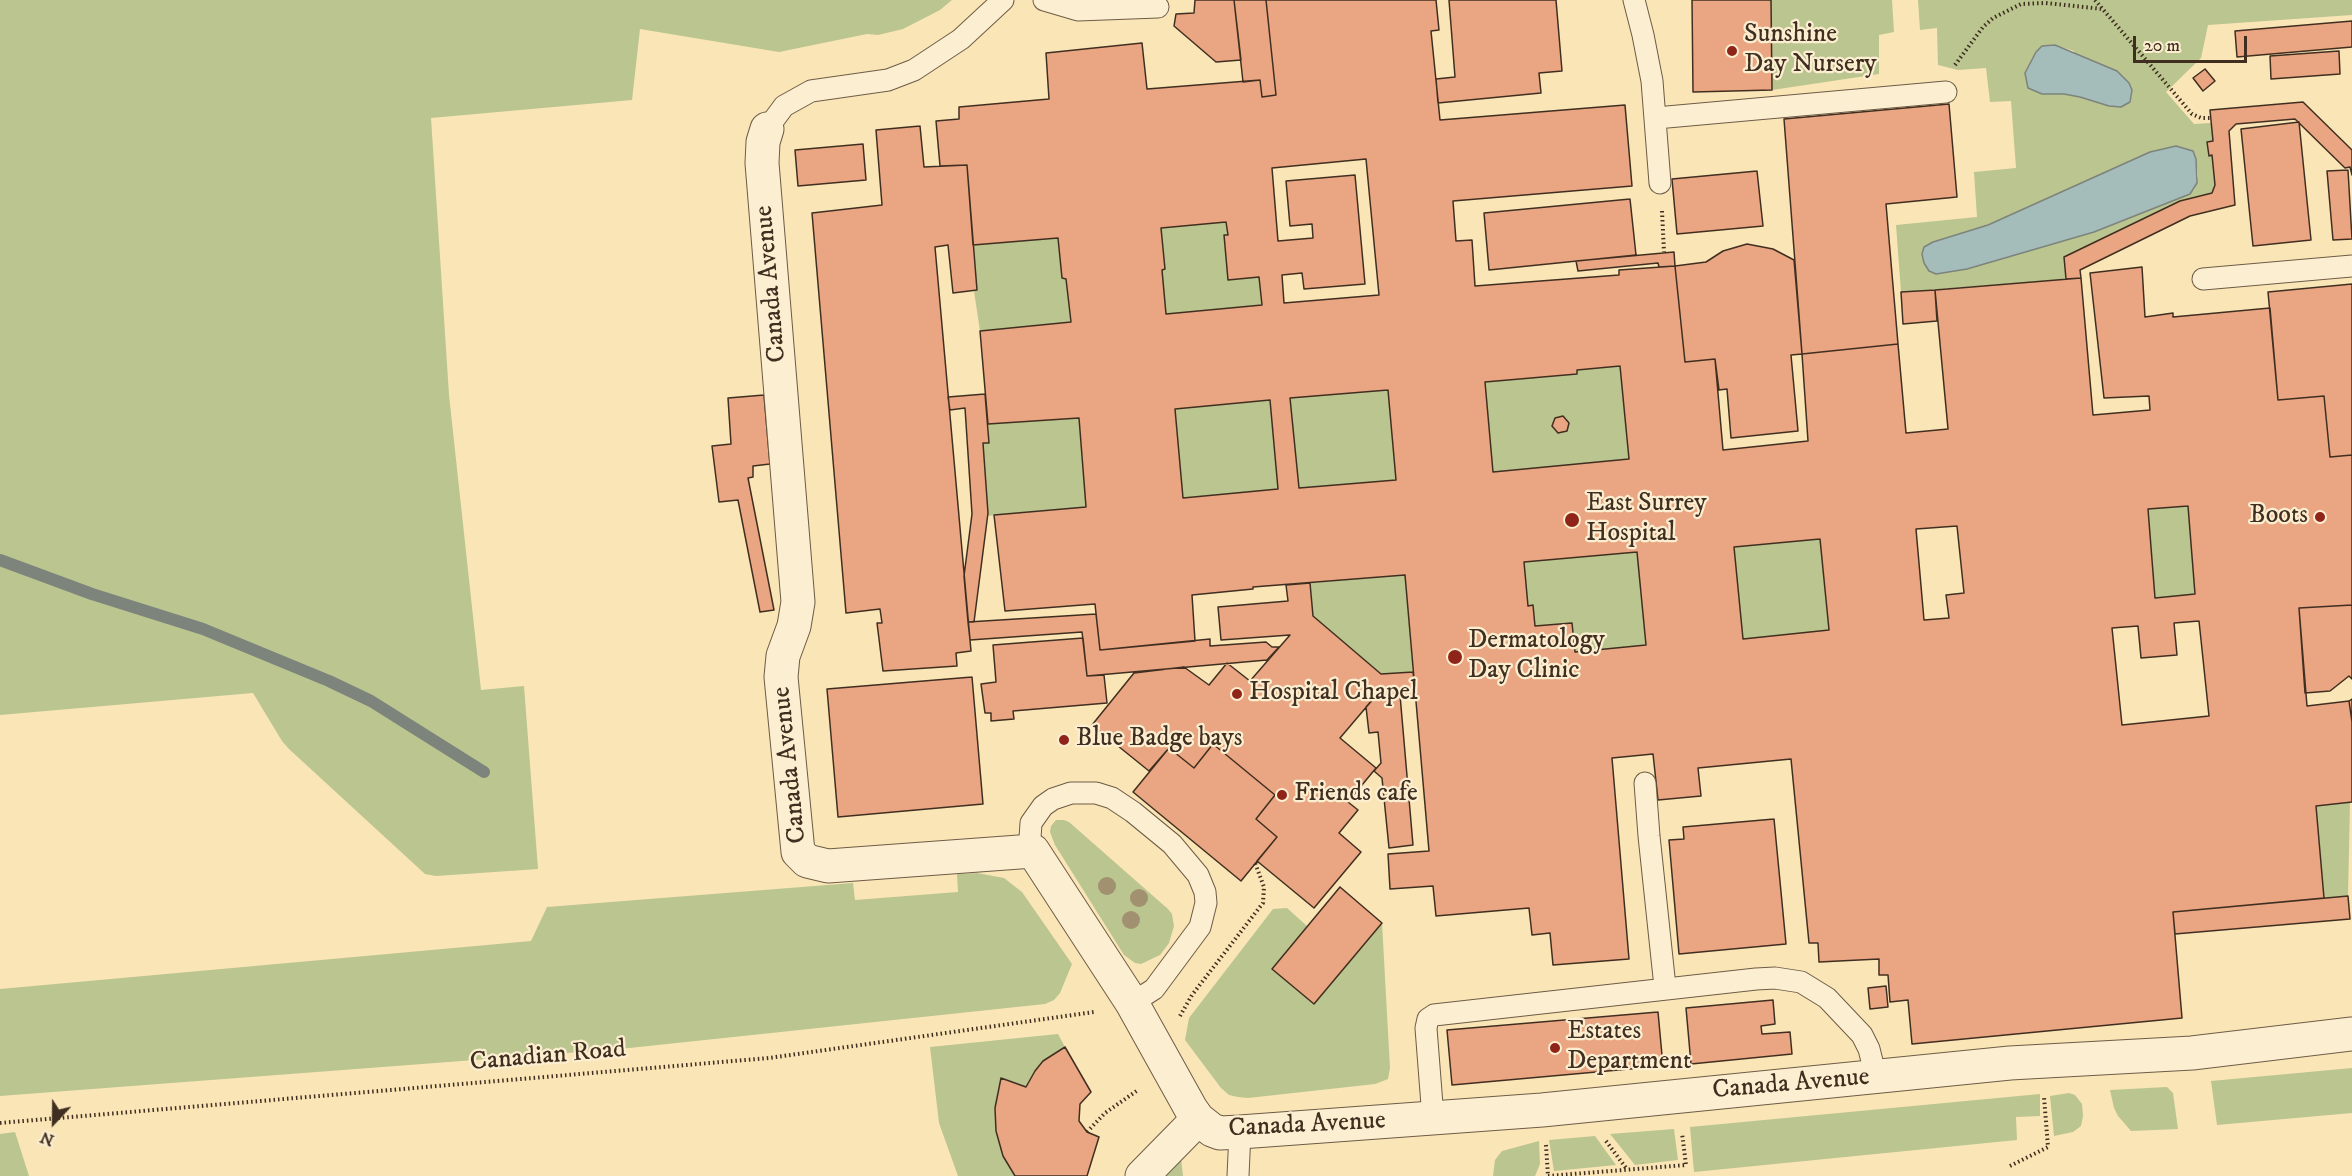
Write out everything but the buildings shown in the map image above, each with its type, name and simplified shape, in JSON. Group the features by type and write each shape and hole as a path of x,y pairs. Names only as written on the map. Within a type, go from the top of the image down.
{"street":[{"name":"Canada Avenue","path":"767,129 763,142 762,163 798,602 794,626 783,656 781,677 796,848 807,861 828,866 1034,851 1132,1003 1198,1119 1212,1130 1240,1132 1542,1110 2010,1063 2192,1053 2352,1034"},
{"name":"Canada Avenue","path":"1142,1176 1198,1119"}],"lane":[{"path":"767,129 784,106 812,91 888,80 914,70 961,39 1003,0"},
{"path":"1044,0 1078,10 1158,7"},
{"path":"1634,0 1650,67 1660,183"},
{"path":"1656,118 1946,92"},
{"path":"2203,279 2352,266"},
{"path":"1645,783 1648,836 1665,987"},
{"path":"1034,851 1030,838 1031,823 1042,806 1053,799 1071,793 1096,793 1112,798 1133,812 1172,844 1194,869 1205,892 1205,911 1200,927 1154,989 1132,1003"},
{"path":"1433,1118 1426,1035 1426,1024 1430,1017 1665,987 1765,978 1801,982 1827,998 1857,1028 1869,1049 1876,1077"},
{"path":"1238,1176 1240,1132"}],"path":[{"path":"2095,0 2192,114 2201,118 2211,118"},
{"path":"1946,92 1955,64 1972,38 1993,18 2009,9 2032,2 2103,9"},
{"path":"1660,183 1664,252"},
{"path":"1177,1022 1188,1001 1263,903 1264,886 1255,863"},
{"name":"Canadian Road","path":"0,1123 769,1058 1097,1012"},
{"path":"1087,1132 1105,1113 1142,1087"},
{"path":"2010,1166 2048,1147 2044,1090"},
{"path":"1546,1143 1548,1176 1686,1165 1682,1132"},
{"path":"1602,1136 1627,1169"}],"green space":[{"path":"0,0 952,0 940,10 903,29 779,52 640,29 632,100 431,118 449,395 481,690 524,686 538,869 436,876 425,874 289,749 253,693 0,715"},
{"path":"1771,0 1892,0 1894,32 1879,35 1879,74 1772,90"},
{"path":"1918,0 2352,0 2352,15 2208,25 2201,58 2166,92 2194,124 2211,123 2230,201 2193,208 2081,270 2081,278 1901,292 1896,225 1977,217 1974,172 2016,168 2011,101 1990,102 1986,68 1958,70 1938,65 1937,28 1920,30","holes":["2055,45 2074,51 2080,97 2042,94","2176,146 2196,159 2198,176 2194,190 2094,232 1967,269 1933,242 1988,225 2150,152"]},
{"path":"1226,222 1228,235 1224,235 1228,280 1259,277 1262,305 1166,314 1161,228"},
{"path":"1058,238 1062,278 1066,279 1071,322 980,331 974,291 977,290 973,245"},
{"path":"1620,366 1629,459 1493,472 1485,382 1577,374 1577,370"},
{"path":"1388,390 1396,480 1299,488 1290,398"},
{"path":"1270,400 1278,489 1183,498 1175,409"},
{"path":"1079,418 1086,507 987,516 983,443 989,442 988,424"},
{"path":"2188,506 2195,594 2155,598 2148,509"},
{"path":"1820,539 1829,630 1743,639 1734,547"},
{"path":"1637,552 1646,645 1575,652 1572,623 1535,626 1533,605 1528,606 1524,562"},
{"path":"1405,575 1413,672 1381,674 1313,616 1310,583"},
{"path":"2350,802 2348,896 2324,898 2316,806"},
{"path":"1056,820 1069,822 1172,914 1174,926 1169,943 1160,955 1141,964 1135,963 1124,955 1055,845 1050,832"},
{"path":"977,873 1004,878 1022,892 1072,964 1060,993 1054,1000 1045,1004 620,1049 0,1096 0,989 531,941 547,907 853,883 855,900 958,892 957,874"},
{"path":"1287,908 1307,926 1382,923 1390,1068 1388,1079 1375,1084 1248,1098 1238,1097 1229,1095 1221,1088 1185,1040 1189,1018 1273,909"},
{"path":"1058,1034 1065,1047 1043,1061 1026,1087 1002,1078 999,1085 995,1108 996,1131 1003,1156 1015,1176 958,1176 939,1123 930,1047"},
{"path":"2352,1068 2352,1113 2217,1125 2211,1081"},
{"path":"2167,1087 2173,1093 2178,1129 2131,1131 2118,1116 2110,1090"},
{"path":"2069,1093 2075,1095 2082,1104 2081,1126 2073,1132 2054,1136 2050,1096"},
{"path":"2040,1094 2040,1116 2016,1117 2017,1140 1694,1172 1690,1127"},
{"path":"1674,1129 1678,1160 1635,1165 1610,1134"},
{"path":"15,1132 29,1176 0,1176 0,1134"},
{"path":"1595,1136 1616,1165 1554,1171 1549,1140"},
{"path":"1539,1141 1540,1164 1535,1176 1493,1176 1495,1160 1502,1151"},
{"path":"1181,1158 1183,1176 1162,1176"}],"water":[{"path":"2055,45 2117,71 2129,83 2132,90 2130,102 2121,107 2109,106 2064,94 2042,94 2028,88 2025,73 2036,52 2042,46"},
{"path":"2176,146 2193,151 2196,159 2197,183 2190,194 2094,232 1967,269 1936,274 1929,271 1924,263 1922,254 1924,247 1933,242 1988,225 2150,152"}],"waterway":[{"path":"0,560 92,594 203,629 329,681 371,701 484,772"}],"place":[{"name":"Sunshine Day Nursery","path":"1732,51"},
{"name":"Boots","path":"2320,517"},
{"name":"East Surrey Hospital","path":"1572,520"},
{"name":"Dermatology Day Clinic","path":"1455,657"},
{"name":"Hospital Chapel","path":"1237,694"},
{"name":"Blue Badge bays","path":"1064,740"},
{"name":"Friends cafe","path":"1282,795"},
{"name":"Estates Department","path":"1555,1048"}]}
